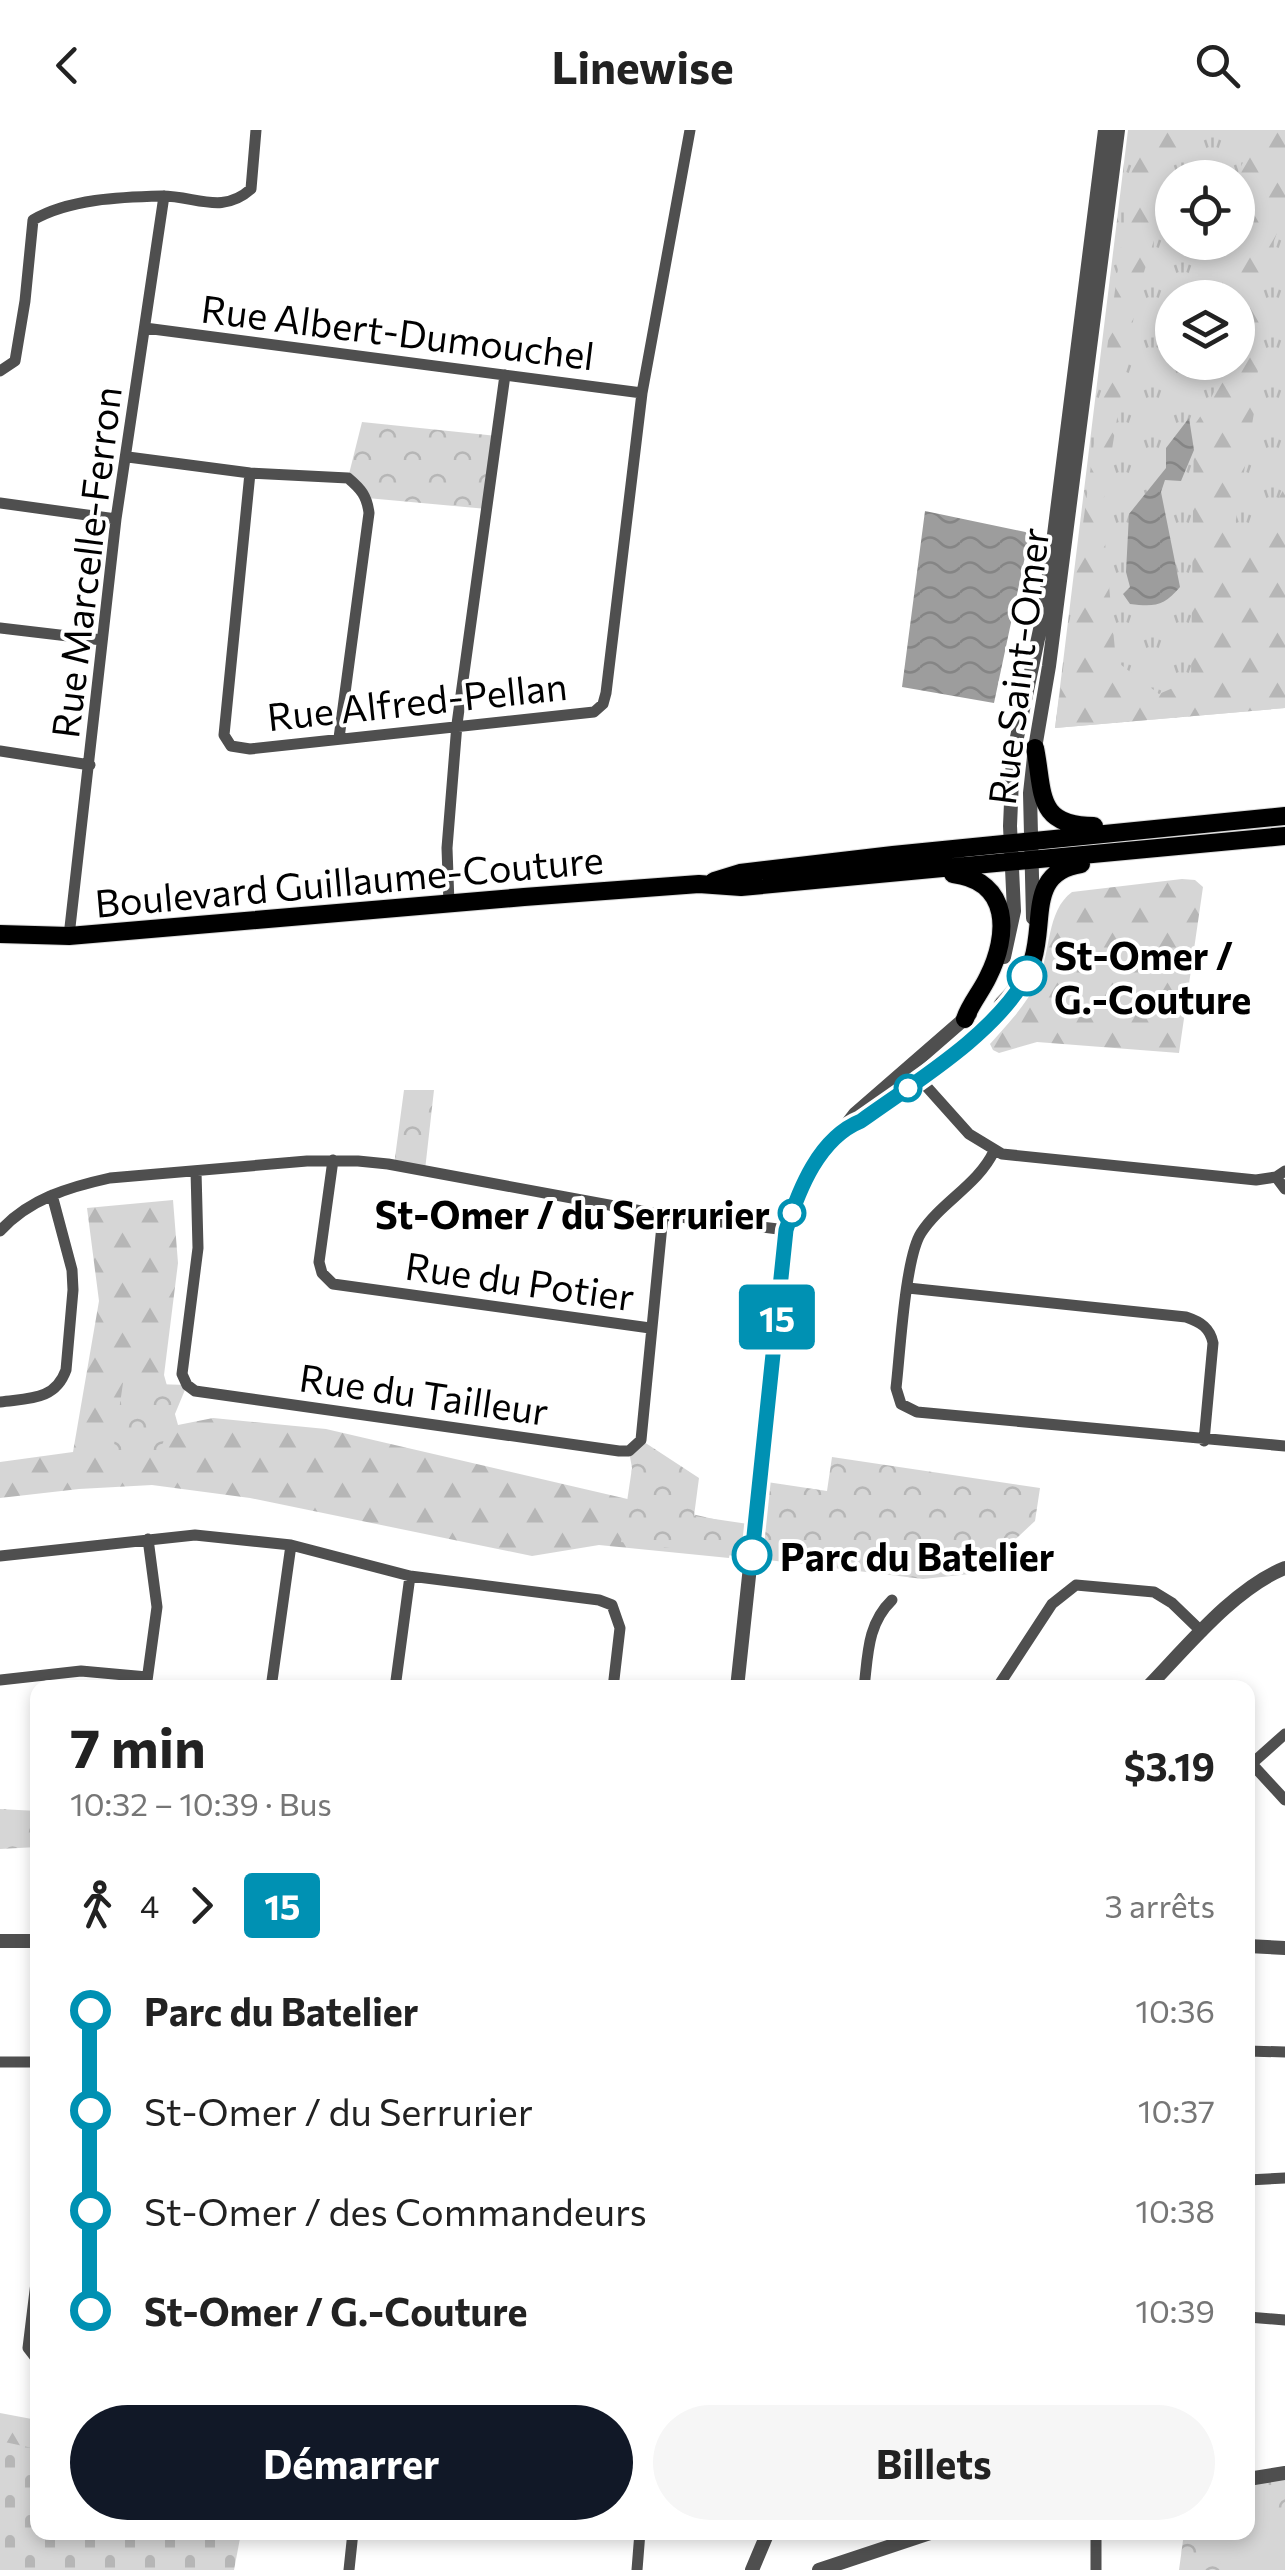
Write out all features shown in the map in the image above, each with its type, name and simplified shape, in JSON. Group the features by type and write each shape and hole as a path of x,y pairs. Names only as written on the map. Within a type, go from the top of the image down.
{"main road":[{"path":"1034,748 1040,791 1053,815 1079,826 1140,830"},
{"name":"Boulevard Guillaume-Couture","path":"0,934 69,936 704,884 740,888 912,872 1140,830 1285,816"},
{"name":"Boulevard Guillaume-Couture","path":"704,884 740,873 1021,852 1142,851 1285,836"},
{"path":"1004,1005 1020,988 1033,960 1048,880 1069,866 1142,851"},
{"path":"912,872 974,878 984,884 998,904 1002,933 994,964 966,1018"}],"street":[{"path":"0,371 15,361 33,220 57,206 164,196 220,204 238,200 251,189 256,130"},
{"name":"Rue Alfred-Pellan","path":"250,472 224,735 231,746 250,749 594,712 603,704 642,393 690,130"},
{"name":"Rue Saint-Omer","path":"846,1128 920,1079 985,1028 1004,1005 1030,944 1034,914 1021,852 1013,756 1045,606 1105,130"},
{"name":"Rue Saint-Omer","path":"738,1680 786,1230 795,1202 811,1171 854,1114 966,1018 991,987 1008,945 1049,666 1118,130"},
{"name":"Rue Marcelle-Ferron","path":"69,936 116,519 164,196"},
{"name":"Rue Albert-Dumouchel","path":"146,328 642,393"},
{"path":"449,904 447,848 457,724 506,376"},
{"path":"128,457 250,472 348,478 360,488 367,498 369,514 340,738"},
{"path":"0,503 116,519"},
{"path":"0,628 102,640"},
{"path":"0,752 90,766"},
{"path":"909,1067 970,1134 994,1151 1016,1157 1256,1180 1280,1174 1285,1189"},
{"path":"994,1151 986,1167 922,1231 914,1246 897,1398 910,1411 1285,1446"},
{"path":"0,1230 25,1208 52,1195 110,1178 332,1160 388,1164 663,1215 786,1230"},
{"name":"Rue du Potier","path":"332,1160 318,1262 333,1284 650,1328"},
{"name":"Rue du Tailleur","path":"196,1171 198,1248 182,1374 187,1385 195,1390 629,1451 641,1440 663,1215"},
{"path":"0,1402 43,1397 56,1388 66,1370 72,1270 52,1195"},
{"path":"908,1288 1186,1316 1198,1321 1212,1335 1213,1343 1204,1441"},
{"path":"0,1556 195,1534 290,1545 410,1576 564,1593 612,1605 620,1628 614,1680"},
{"path":"147,1680 156,1607 148,1539"},
{"path":"272,1680 290,1545"},
{"path":"1154,1680 1251,1589 1285,1568 1285,1556"},
{"path":"396,1680 410,1576"},
{"path":"1003,1680 1052,1604 1076,1585 1154,1592 1172,1603 1202,1632"},
{"path":"865,1680 870,1635 880,1612 892,1600"},
{"path":"0,1680 81,1671 135,1680"},
{"path":"1255,1760 1285,1734"},
{"path":"1255,1771 1285,1800"},
{"path":"0,1940 30,1941"},
{"path":"1255,1946 1285,1948"},
{"path":"1255,2050 1285,2052"},
{"path":"0,2062 30,2062"},
{"path":"1255,2180 1285,2178"},
{"path":"1255,2318 1285,2320"},
{"path":"1255,2478 1285,2473"},
{"path":"348,2570 352,2540"},
{"path":"636,2570 639,2540"},
{"path":"752,2570 764,2540"},
{"path":"760,2570 765,2540"},
{"path":"819,2570 909,2540"},
{"path":"1096,2540 1096,2570"}],"green space":[{"path":"1128,130 1285,130 1285,708 1055,728"},
{"path":"1137,130 1180,130 1175,160 1155,160 1155,237 1138,291 1102,510 1116,661 1159,694 1191,680 1194,425 1221,380 1255,380 1255,280 1216,280 1217,260 1255,260 1255,160 1244,160 1260,130 1285,130 1285,211 1261,276 1257,395 1232,543 1268,517 1285,487 1285,708 1055,728"},
{"path":"362,422 497,436 487,509 367,498 348,478"},
{"path":"1195,880 1203,887 1179,1053 1037,1042 999,1053 993,1050 990,1044 1038,980 1053,921 1072,892"},
{"path":"404,1090 434,1090 425,1170 394,1165"},
{"path":"173,1200 178,1263 164,1375 178,1425 213,1418 326,1429 735,1524 729,1558 599,1545 532,1556 250,1498 152,1485 0,1498 0,1462 73,1452 99,1301 87,1208"},
{"path":"123,1383 187,1385 160,1450 113,1452"},
{"name":"Parc du Batelier","path":"641,1440 699,1478 694,1516 755,1525 761,1481 827,1491 832,1457 1040,1488 1035,1521 979,1573 923,1579 621,1542 632,1468 629,1451"},
{"path":"0,1809 30,1811 30,1847 0,1849"},
{"path":"0,2413 30,2419 30,2489 0,2485"},
{"path":"0,2441 30,2447 30,2540 240,2540 234,2570 0,2570"},
{"path":"1285,2479 1285,2570 1179,2570 1183,2540 1255,2540 1255,2484"},
{"path":"1285,2509 1285,2570 1221,2570 1218,2540 1255,2540 1255,2512"}],"water":[{"path":"1189,418 1194,450 1181,481 1165,480 1161,492 1180,587 1158,604 1130,604 1123,594 1130,587 1126,572 1129,514 1166,468 1166,448"},
{"path":"925,511 1030,533 994,703 902,687"}],"bus line":[{"name":"15","path":"752,1555 786,1230 795,1202 811,1171 846,1128 976,1036 1027,976"}],"place":[{"name":"St-Omer / G.-Couture","path":"1027,976"},
{"name":"St-Omer / du Serrurier","path":"792,1213"},
{"name":"Parc du Batelier","path":"752,1555"}]}
